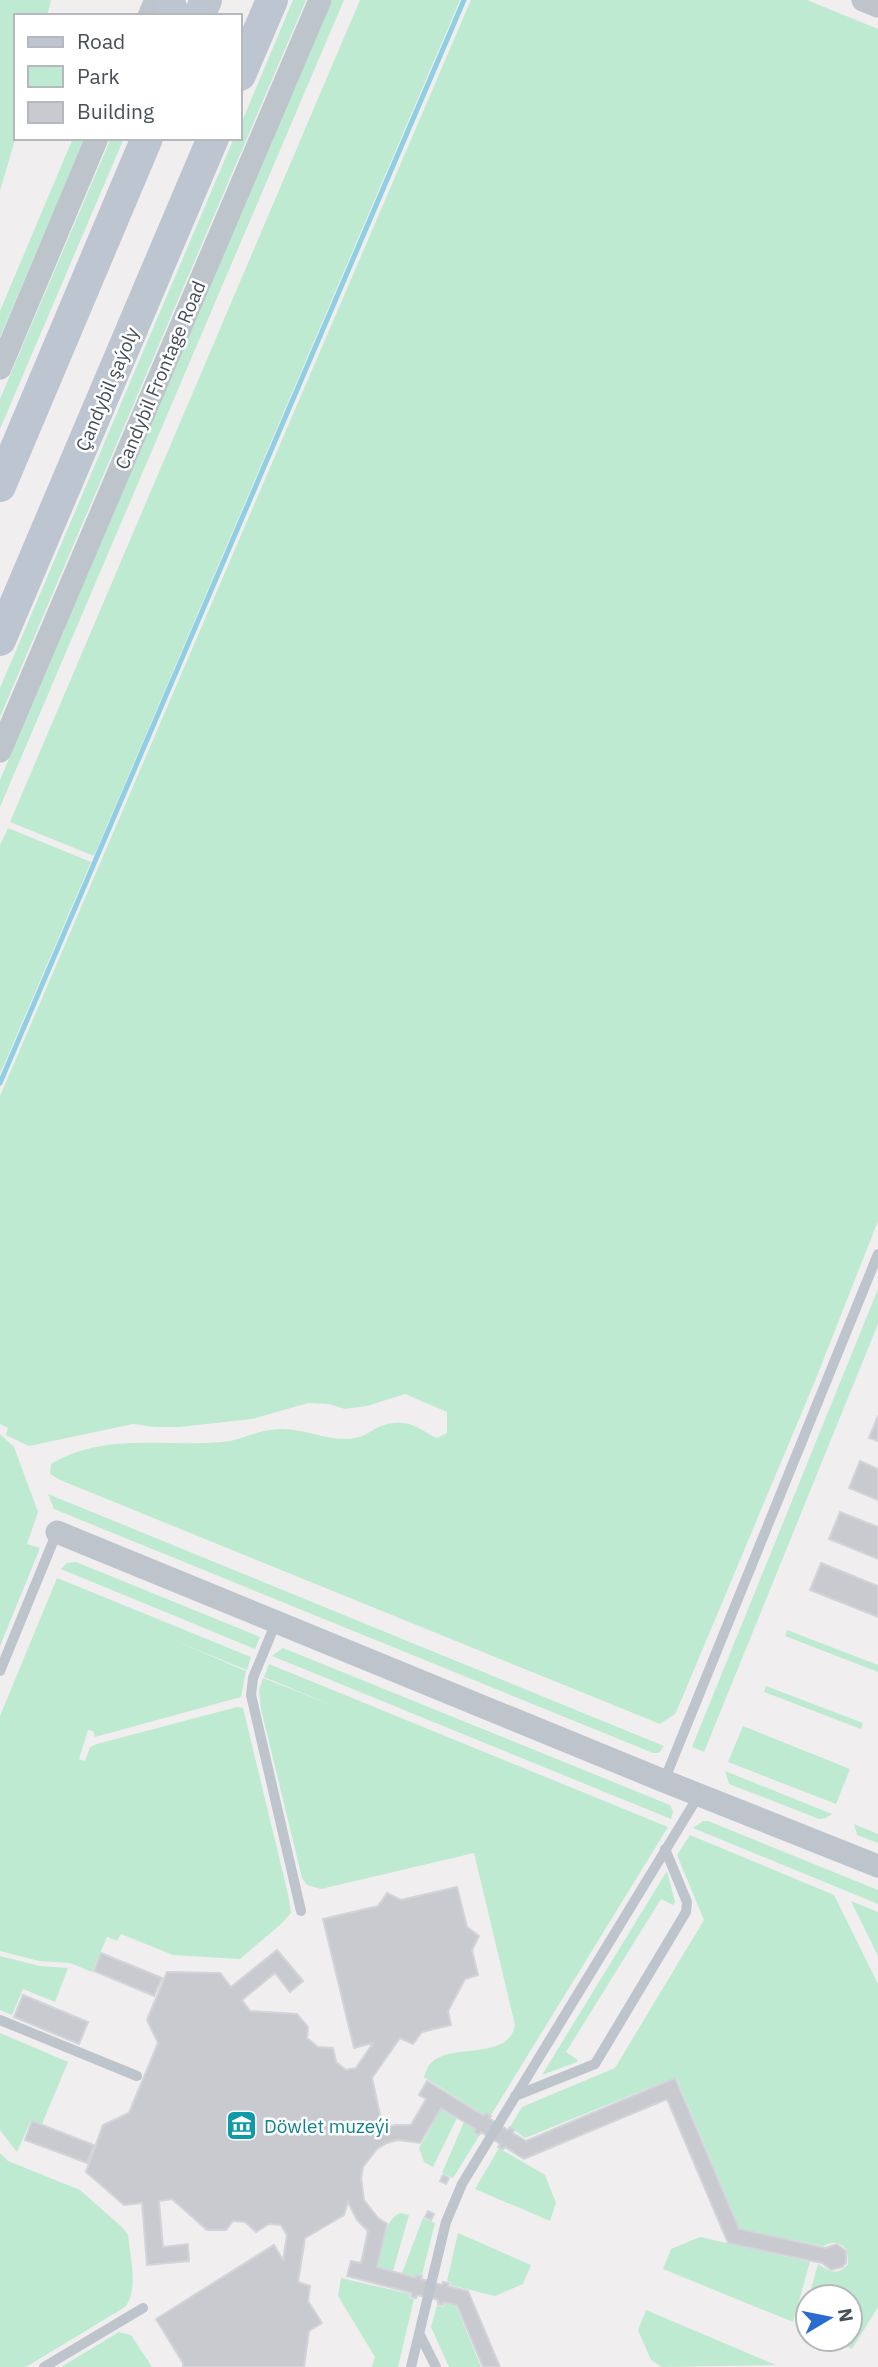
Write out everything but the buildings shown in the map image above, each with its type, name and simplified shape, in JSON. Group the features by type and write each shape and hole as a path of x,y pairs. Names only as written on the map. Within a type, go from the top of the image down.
{"main road":[{"path":"242,70 272,0"},
{"path":"0,486 147,140"},
{"name":"Çandybil şaýoly","path":"0,640 212,140"}],"street":[{"name":"Candybil Frontage Road","path":"0,751 320,0"},
{"path":"863,0 878,6"},
{"path":"0,368 96,140"},
{"path":"57,1532 664,1782 878,1866"}],"lane":[{"path":"664,1782 878,1254"},
{"path":"0,1671 57,1532"},
{"path":"276,1622 253,1678 251,1695 301,1911"},
{"path":"411,2367 452,2203 699,1795"},
{"path":"515,2096 587,2068 594,2064 602,2052 686,1912 687,1902 665,1849"},
{"path":"0,2020 136,2076"},
{"path":"44,2367 143,2308"},
{"path":"419,2333 436,2367"}],"green space":[{"path":"0,0 51,0 48,14 14,14 15,140 0,191"},
{"path":"293,0 306,0 0,717 0,688 233,140 242,140 242,121"},
{"path":"332,0 344,0 0,807 0,780"},
{"path":"360,0 460,0 94,856 10,822"},
{"path":"471,0 807,0 878,29 878,1221 815,1381 683,1696 675,1714 660,1724 50,1474 51,1464 71,1454 113,1444 223,1442 280,1429 348,1439 394,1423 412,1425 437,1438 447,1433 447,1412 405,1394 367,1406 345,1409 329,1404 308,1403 252,1419 179,1427 133,1424 29,1446 6,1435 8,1428 0,1424 0,1096"},
{"path":"72,140 84,140 0,337 0,311"},
{"path":"110,140 123,140 0,429 0,399"},
{"path":"8,828 91,862 0,1074 0,845"},
{"path":"878,1289 878,1324 704,1752 692,1747"},
{"path":"0,1434 14,1447 38,1512 27,1544 40,1548 0,1646"},
{"path":"48,1494 664,1746 659,1753 653,1753 54,1509"},
{"path":"76,1562 260,1637 255,1649 61,1569 67,1563"},
{"path":"57,1578 251,1657 247,1670 173,1640 246,1671 241,1697 95,1737 93,1731 88,1730 79,1759 85,1761 90,1747 97,1744 237,1707 243,1708 291,1913 240,1959 173,1955 121,1934 117,1941 107,1937 92,1972 70,1963 39,1961 0,1951 0,1716"},
{"path":"787,1630 878,1665 878,1672 785,1636"},
{"path":"283,1648 670,1805 673,1812 671,1819 272,1656"},
{"path":"269,1664 668,1827 491,2115 486,2112 484,2115 424,2077 430,2064 441,2056 491,2048 511,2036 515,2025 474,1853 321,1889 307,1885 302,1878 261,1709 259,1690 263,1678 334,1706 264,1677"},
{"path":"766,1686 863,1723 861,1729 764,1692"},
{"path":"743,1726 850,1769 836,1804 728,1762"},
{"path":"725,1771 832,1814 819,1819 729,1784"},
{"path":"703,1821 878,1890 878,1904 693,1828"},
{"path":"854,1824 878,1834 878,1843 857,1835"},
{"path":"690,1835 834,1895 878,1984 878,2307 864,2330 864,2283 813,2283 818,2264 829,2271 837,2272 848,2264 847,2250 842,2245 830,2243 823,2246 740,2229 676,2077 525,2138 510,2127 522,2107 615,2068 704,1920 677,1855"},
{"path":"667,1871 675,1902 673,1905 661,1899 566,2052 578,2060 577,2062 542,2075"},
{"path":"851,1901 878,1912 878,1956"},
{"path":"0,1956 40,1966 68,1968 55,2002 23,1989 12,2015 0,2010"},
{"path":"0,2033 68,2062 42,2124 31,2120 17,2152 0,2130"},
{"path":"441,2109 457,2118 433,2167 424,2162 419,2148"},
{"path":"464,2122 475,2129 474,2133 479,2136 453,2178 442,2173"},
{"path":"499,2148 545,2175 556,2203 550,2221 475,2189"},
{"path":"0,2153 8,2161 80,2190 128,2235 132,2263 132,2292 125,2307 26,2367 0,2367"},
{"path":"400,2213 409,2215 393,2271 378,2267 387,2229 394,2217"},
{"path":"423,2218 435,2223 422,2275 416,2274 415,2277 402,2273"},
{"path":"458,2233 531,2265 523,2284 495,2296 450,2285 451,2282 447,2281"},
{"path":"700,2237 810,2262 804,2283 794,2283 793,2322 663,2269 671,2249"},
{"path":"341,2278 410,2294 409,2298 414,2299 398,2367 372,2367 375,2357 338,2296"},
{"path":"445,2303 456,2306 481,2367 449,2367 431,2327 437,2305 444,2307"},
{"path":"646,2310 776,2365 662,2367 651,2360 638,2330"},
{"path":"119,2332 131,2335 152,2367 61,2367"}],"waterway":[{"path":"0,1083 464,0"}],"place":[{"name":"Döwlet muzeýi","path":"241,2126"}]}
